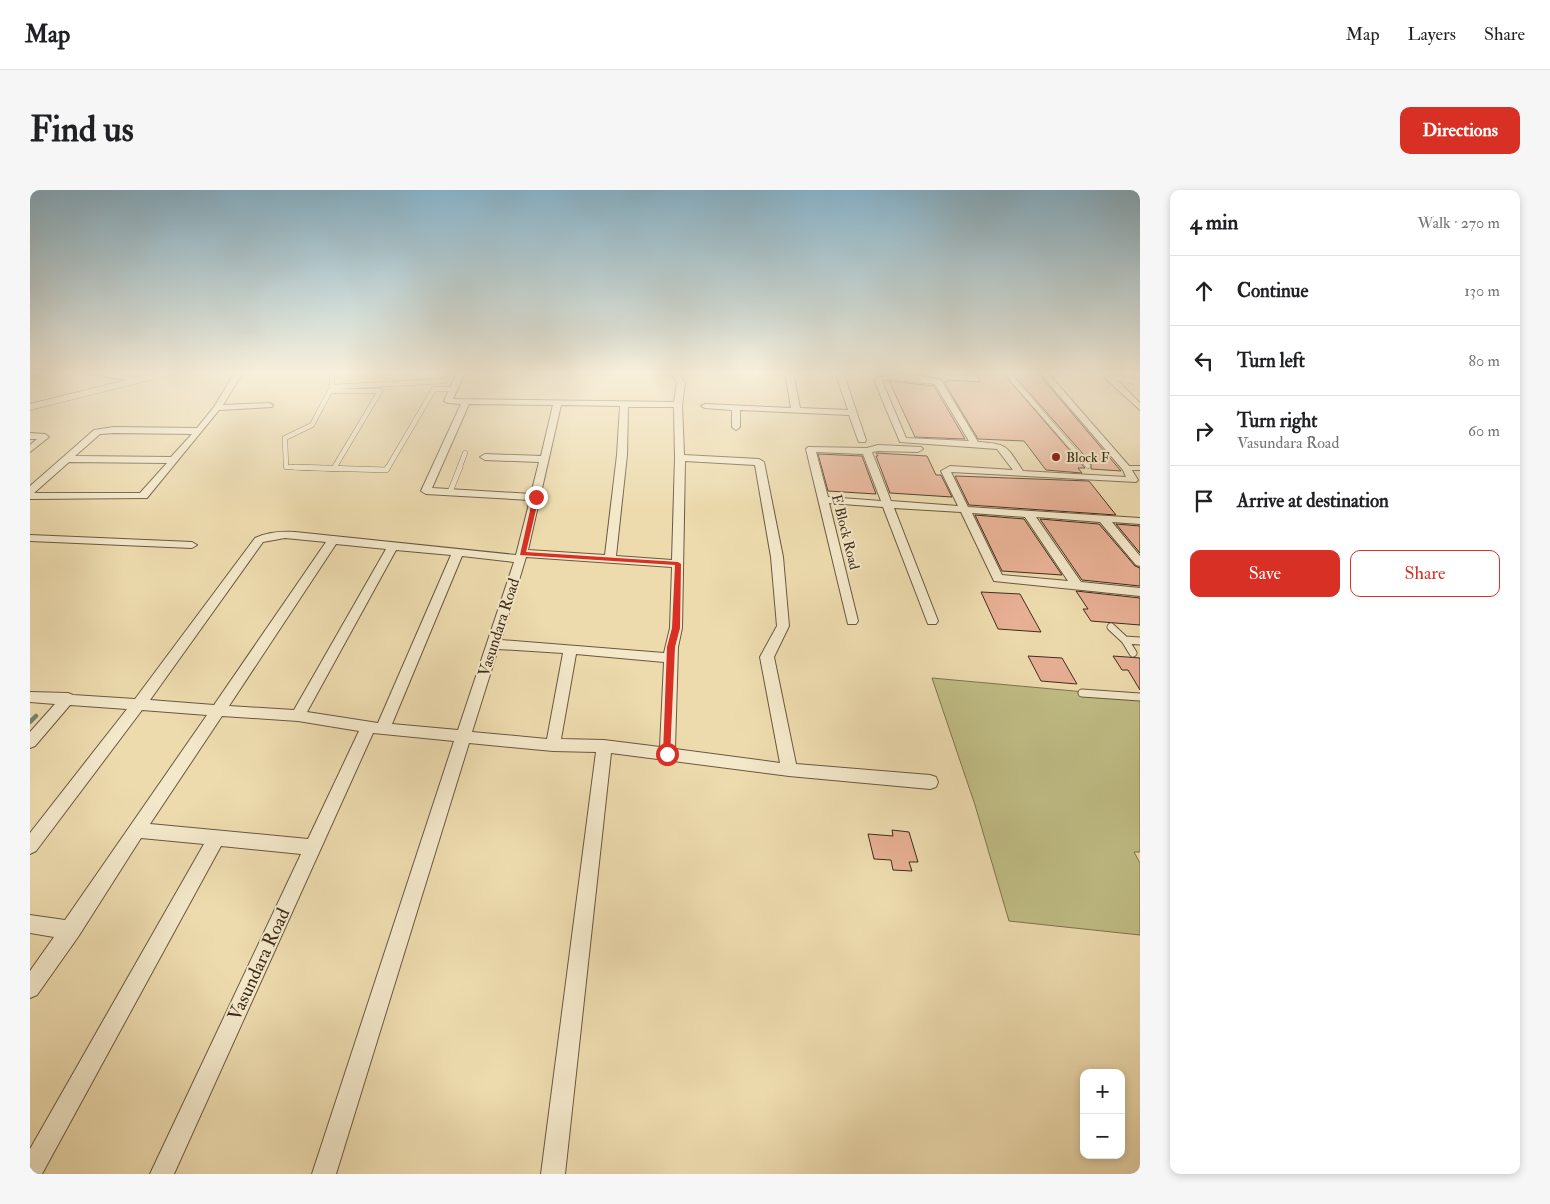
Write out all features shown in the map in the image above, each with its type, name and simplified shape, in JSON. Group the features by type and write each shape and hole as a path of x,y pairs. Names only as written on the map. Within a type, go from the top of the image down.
{"street":[{"path":"30,496 143,496 209,418"},
{"path":"458,418 426,491 536,497"},
{"name":"Vasundara Road","path":"324,1174 462,736 522,556 555,418"},
{"path":"610,559 622,455 623,418"},
{"path":"667,754 671,658 676,628 680,458 678,418"},
{"path":"736,418 736,427"},
{"path":"854,418 862,440"},
{"path":"894,418 907,449"},
{"path":"959,418 975,444"},
{"path":"1083,418 1126,468 1134,479 1132,481 947,470 998,578 1140,592"},
{"path":"30,491 97,432 114,430 199,431"},
{"path":"30,436 45,437 30,449"},
{"path":"903,440 1002,447 1021,474"},
{"path":"928,450 874,448 867,451 932,621"},
{"name":"E Block Road","path":"852,621 811,449 867,451"},
{"path":"485,457 545,460"},
{"path":"680,458 759,462 777,557 783,626 767,658 789,770"},
{"path":"66,459 174,460"},
{"path":"1126,468 1140,468"},
{"path":"822,500 1140,521"},
{"path":"1029,514 1077,586"},
{"path":"1103,518 1140,563"},
{"path":"30,846 140,703 259,540 267,536 277,535 458,552 678,564"},
{"path":"30,538 192,545"},
{"path":"30,988 333,540"},
{"path":"298,716 393,546"},
{"name":"Vasundara Road","path":"162,1174 312,847 376,729 458,552"},
{"path":"492,644 671,658"},
{"path":"553,745 570,649"},
{"path":"30,697 140,703 298,716 376,729 553,745 604,746 789,770 930,782"},
{"path":"30,742 68,698"},
{"path":"553,1174 604,746"},
{"path":"138,830 312,847"},
{"path":"30,1172 217,838"},
{"path":"30,924 71,930"}],"lane":[{"path":"316,418 312,425 285,438 286,466 386,470 417,418"},
{"path":"334,468 364,418"},
{"path":"1046,418 1088,466"},
{"path":"450,492 465,453"},
{"path":"1111,627 1125,640 1133,653"},
{"path":"1125,640 1140,642"},
{"path":"1082,693 1140,697"}],"shaded area":[{"path":"932,678 1140,697 1140,852 1134,852 1140,863 1140,935 1009,921 975,805"}],"building":[{"path":"906,418 953,418 965,439 915,437"},
{"path":"965,418 1042,418 1085,468 1078,468 1082,473 1046,470 1024,441 978,439"},
{"path":"1051,418 1076,418 1121,471 1091,469 1091,463"},
{"path":"876,453 927,456 936,475 941,475 952,497 890,493"},
{"path":"818,454 862,456 876,494 828,491"},
{"path":"955,476 1089,481 1116,515 969,505"},
{"path":"975,515 1024,519 1062,575 1002,571"},
{"path":"1040,519 1099,524 1135,566 1140,568 1140,586 1082,580"},
{"path":"1116,524 1140,526 1140,553"},
{"path":"1076,591 1140,598 1140,625 1091,621 1083,609 1088,609"},
{"path":"981,592 1020,594 1041,632 998,629"},
{"path":"1028,656 1062,658 1077,684 1041,681"},
{"path":"1113,656 1140,658 1140,690 1128,670 1122,670"},
{"path":"892,830 909,832 918,862 909,862 912,871 893,870 891,860 874,859 868,834 893,836"}],"waterway":[{"path":"30,722 36,716"}],"place":[{"name":"Block F","path":"1056,457"}],"route":[{"path":"536,497 522,553 678,564 676,628 671,647 667,754"}]}
